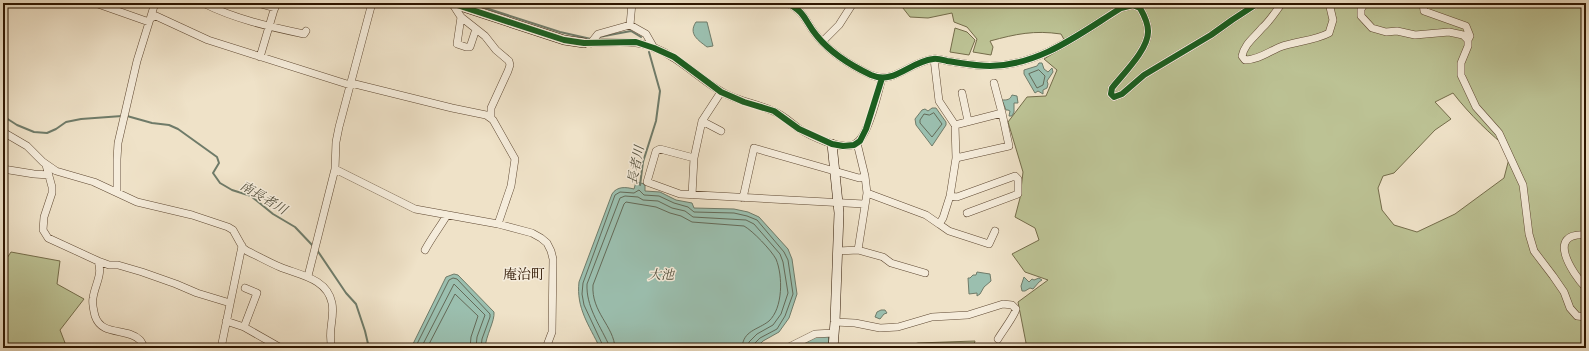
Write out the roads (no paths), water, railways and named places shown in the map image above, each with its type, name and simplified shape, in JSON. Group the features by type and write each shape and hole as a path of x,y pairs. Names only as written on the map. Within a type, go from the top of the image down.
{"street":[{"path":"95,3 150,20"},
{"path":"117,192 118,143 137,61 155,3"},
{"path":"203,3 220,11 269,27 304,34 306,31"},
{"path":"257,3 275,6 260,56"},
{"path":"308,276 334,170 336,142 339,127 372,3"},
{"path":"452,3 461,16 485,36 510,65 491,108 491,118"},
{"path":"452,3 564,40 636,42 654,48 674,57 721,92 744,102 774,111 799,128 832,144 843,146 854,145 860,141 866,129 882,78"},
{"path":"630,25 632,3"},
{"path":"659,3 665,3"},
{"path":"787,3 795,7 804,15 815,34 822,42 859,69 872,76 882,78 894,76 909,67 934,59 983,66 1003,66 1028,60 1045,54 1121,8 1133,5 1140,8 1145,18 1148,32 1145,45 1112,88 1111,94 1114,97 1122,94 1144,74 1211,35 1258,3"},
{"path":"822,42 839,25 854,3"},
{"path":"1282,3 1243,50 1242,56 1245,60 1263,56 1280,47 1319,38 1329,33 1334,20 1329,3"},
{"path":"1365,3 1360,10 1360,16 1372,28 1386,32 1397,31 1415,35 1449,32 1463,35 1468,40"},
{"path":"1423,3 1424,12 1466,26 1470,36 1468,46 1461,63 1461,74 1476,107 1499,133 1523,185 1529,234 1534,251 1564,292 1570,308 1577,316 1586,317"},
{"path":"150,20 156,16 208,40 351,84 452,108 486,114 491,118 515,159 511,186 498,224"},
{"path":"461,16 456,44 470,47 476,29"},
{"path":"591,40 598,34 630,25 646,34 654,48"},
{"path":"934,59 939,101 955,124 956,158 950,196 943,218 939,224"},
{"path":"956,158 1010,146 994,83"},
{"path":"692,195 694,158 702,121 721,92"},
{"path":"962,93 968,121"},
{"path":"955,124 1002,112"},
{"path":"702,121 721,131"},
{"path":"3,132 27,146 46,165 56,171 94,182 137,202 192,215 228,227 233,230 242,246 247,251 278,266 314,279 327,290 330,296 333,309 330,332 332,348"},
{"path":"857,143 865,177 867,194 864,204 858,250"},
{"path":"832,144 839,202 835,322 832,348"},
{"path":"744,198 754,148 859,178 865,177"},
{"path":"694,158 660,149 656,151 647,182 680,194 864,204"},
{"path":"46,165 52,186 52,193 44,217 43,230 48,238 109,265 118,265 142,272 197,293 230,303"},
{"path":"3,169 48,175"},
{"path":"334,170 415,209 498,224 532,233 541,238 552,251 553,259 552,332 546,348"},
{"path":"950,196 957,197 1016,176 1018,180 1018,194 967,213"},
{"path":"867,194 926,215 949,231 989,244 995,231"},
{"path":"425,250 432,236 440,228 447,215"},
{"path":"1586,235 1572,236 1567,239 1564,245 1565,255 1571,268 1586,288"},
{"path":"221,348 242,246"},
{"path":"838,250 858,250 883,257 891,263 925,273"},
{"path":"98,261 100,278 93,298 95,316 100,326 113,331 127,333 139,339 145,348"},
{"path":"244,327 257,293 245,288"},
{"path":"835,322 856,323 880,328 898,327 932,317 968,315 1003,304 1012,304 1016,309 1015,314 1008,322 998,339"},
{"path":"226,321 244,327 268,345 281,348"},
{"path":"787,348 815,334 834,333"}],"water":[{"path":"696,22 707,22 713,46 707,47 695,36 693,30"},
{"path":"1039,63 1042,63 1044,69 1048,72 1052,68 1053,72 1047,81 1047,88 1043,90 1043,94 1038,91 1035,93 1024,74 1024,70 1037,66"},
{"path":"1012,95 1017,96 1018,103 1014,103 1014,112 1012,116 1009,116 1010,111 1006,110 1002,100 1010,98"},
{"path":"932,108 936,108 946,122 946,125 932,146 916,125 915,119 922,110 925,109 928,111"},
{"name":"大池","path":"636,182 645,184 645,191 660,192 676,200 692,203 694,208 734,209 748,212 759,217 788,249 792,259 797,294 789,318 779,332 763,341 756,348 600,348 581,308 579,300 579,282 612,194 619,188 634,189"},
{"path":"977,272 990,274 991,281 977,296 977,293 969,294 968,278 976,275"},
{"path":"454,274 458,275 494,312 485,348 411,348 446,277"},
{"path":"1024,277 1029,282 1032,279 1034,280 1039,278 1042,280 1033,289 1030,288 1022,291 1021,286"},
{"path":"885,310 887,313 880,319 875,317 877,312"},
{"path":"828,335 828,348 792,348 812,338"}],"waterway":[{"name":"長者川","path":"470,3 560,32 591,39"},
{"name":"長者川","path":"599,37 631,31 641,37"},
{"name":"長者川","path":"640,185 643,162 656,121 660,91 649,52"},
{"name":"南長者川","path":"3,116 17,125 34,132 47,133 66,122 81,119 122,116"},
{"name":"南長者川","path":"127,116 152,123 169,125 178,129 217,157 219,163 213,173 220,183 232,190 251,196 273,214 295,227 314,247"},
{"name":"南長者川","path":"317,250 346,293 356,304 369,348"}],"district":[{"name":"庵治町","path":"524,274"}]}
